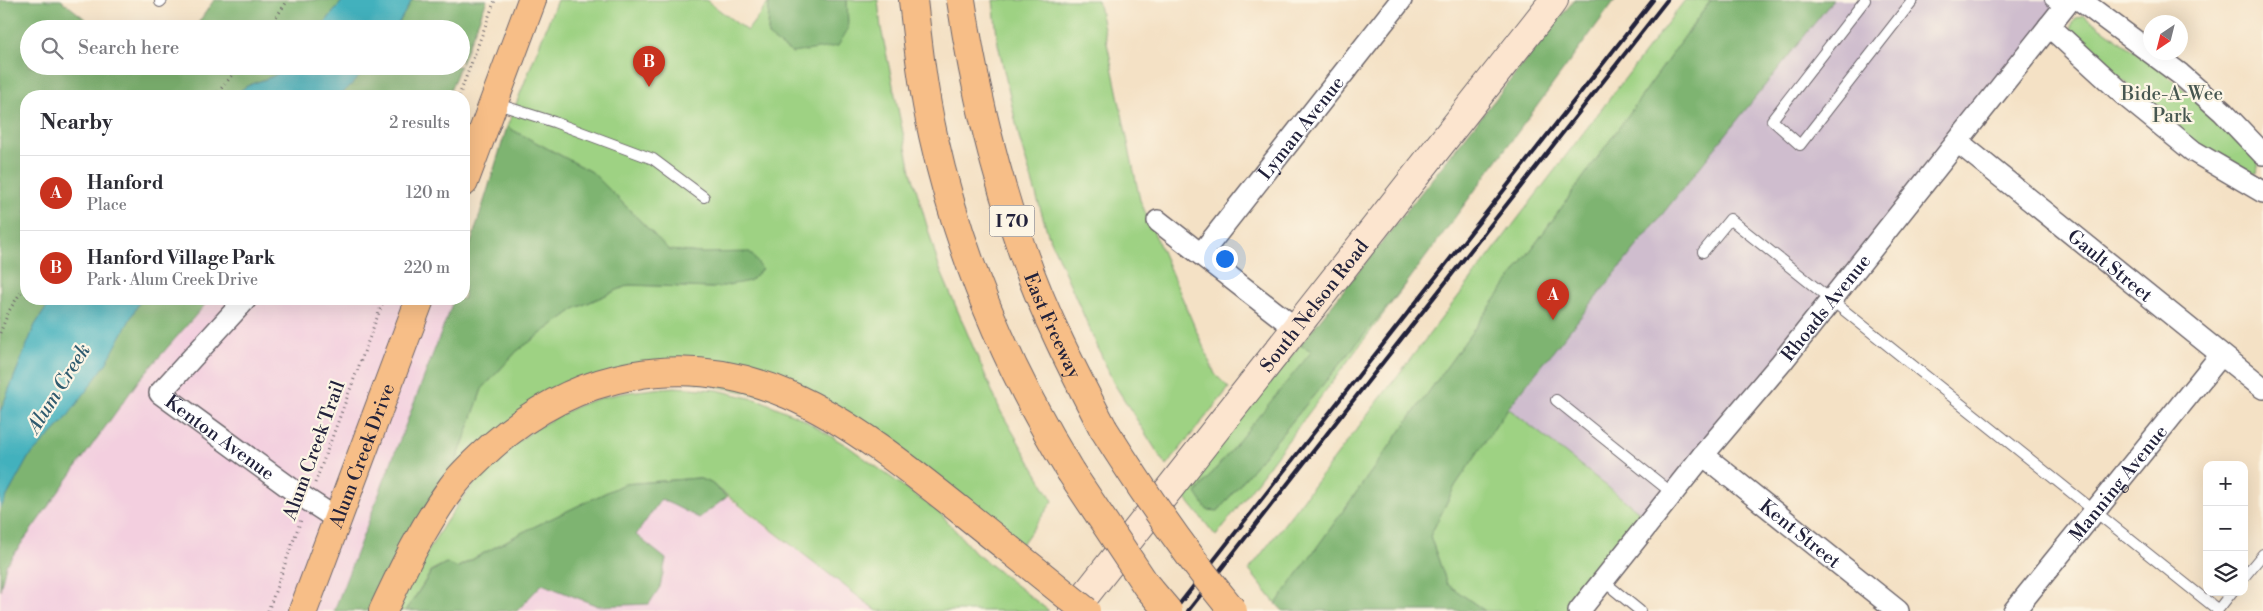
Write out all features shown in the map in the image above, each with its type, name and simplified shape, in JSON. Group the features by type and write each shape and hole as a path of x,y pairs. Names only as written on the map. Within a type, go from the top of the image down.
{"main road":[{"path":"470,166 532,0"},
{"name":"I 70","path":"913,0 920,68 933,136 962,238 1004,345 1048,435 1070,471 1146,585 1168,611"},
{"name":"East Freeway","path":"961,0 969,57 1001,186 1023,255 1076,374 1104,428 1167,527 1233,611"},
{"name":"Alum Creek Drive","path":"303,611 418,305"},
{"path":"383,611 427,525 454,485 514,427 553,402 597,383 642,373 681,371 712,373 741,379 788,394 855,431 1009,549 1086,611"}],"street":[{"name":"Lyman Avenue","path":"1201,254 1401,0"},
{"name":"South Nelson Road","path":"1073,611 1554,0"},
{"path":"2066,2 2180,74 2222,112 2263,154"},
{"name":"Rhoads Avenue","path":"1579,611 1672,493 1958,142 2066,2"},
{"path":"2049,26 2123,94 2193,151 2263,192"},
{"name":"Gault Street","path":"1958,142 2263,388"},
{"path":"1158,221 1296,328"},
{"name":"Kenton Avenue","path":"241,305 160,393 308,501 337,519"},
{"name":"Manning Avenue","path":"2014,611 2221,355"},
{"name":"Kent Street","path":"1703,455 1898,611"}],"lane":[{"path":"1865,0 1772,120 1800,145 1913,0"},
{"path":"493,103 554,122 653,159 704,197"},
{"path":"1703,252 1730,219 2218,611 2229,596"},
{"path":"1556,400 1672,493"},
{"path":"2248,572 2263,554"},
{"path":"1602,580 1640,611"}],"path":[{"path":"274,20 288,0"},
{"path":"470,67 495,0"},
{"path":"220,90 232,75"},
{"path":"461,90 467,75"},
{"path":"0,333 9,310 20,293"},
{"name":"Alum Creek Trail","path":"268,611 382,305"}],"shaded area":[{"path":"1833,0 2068,0 1647,518 1508,408"},
{"path":"205,305 452,305 334,611 0,611 0,590 6,565 139,380"},
{"path":"727,497 877,611 517,611 542,584 598,606 635,535 661,499 699,518"}],"green space":[{"path":"0,0 61,0 87,20 20,20 20,75 275,75 242,90 20,90 20,305 48,305 35,325 0,412"},
{"path":"214,0 343,0 327,20 200,20"},
{"path":"412,0 487,0 470,42 470,20 400,20"},
{"path":"557,0 706,0 747,31 769,2 768,36 848,29 847,0 878,0 881,28 911,171 939,267 1001,412 1053,501 1022,544 836,411 623,367 453,471 482,389 517,351 576,308 629,285 713,288 701,253 669,250 592,172 507,127"},
{"path":"769,0 847,0 848,29 838,46 792,53 768,36"},
{"path":"993,0 1098,0 1140,200 1215,374 1229,388 1166,466 1113,382 1048,234 1020,141 998,44"},
{"path":"1574,0 1615,0 1406,284 1218,511 1207,510 1196,493 1312,351 1300,345"},
{"path":"1685,0 1711,0 1276,604 1249,570"},
{"path":"1711,0 1833,0 1508,408 1455,486 1430,536 1447,584 1485,611 1283,611 1276,604"},
{"name":"Bide-A-Wee Park","path":"2083,15 2143,58 2143,60 2146,60 2162,71 2206,108 2259,161 2257,173 2245,173 2196,147 2072,34 2071,26 2076,18"},
{"path":"361,75 456,75 450,90 346,90"},
{"path":"507,127 592,172 669,250 701,253 750,252 762,269 750,281 713,288 629,285 576,308 517,351 482,389 453,471 414,529 368,611 334,611 452,305 470,305 470,247"},
{"path":"1406,284 1216,536 1182,494 1300,345 1313,351 1196,493 1218,511"},
{"path":"137,305 205,305 139,380 6,565 0,590 0,509 28,458 65,420"},
{"path":"674,387 717,390 762,401 801,418 849,447 940,513 975,553 1049,611 877,611 711,483 698,478 624,484 523,532 456,568 446,563 432,570 406,611 395,611 428,552 463,497 507,451 534,430 582,404 620,394"},
{"path":"1508,408 1647,518 1574,611 1485,611 1447,584 1430,536 1455,486"},
{"path":"698,478 711,483 727,497 699,518 661,499 636,535 666,559 660,587 649,604 598,606 542,584 517,611 406,611 432,571 446,563 457,568 523,532 624,484"}],"water":[{"path":"343,0 412,0 400,20 327,20"},
{"path":"275,75 361,75 346,90 242,90"},
{"name":"Alum Creek","path":"48,305 138,305 106,364 65,420 28,458 0,509 0,412 35,325"}],"railway":[{"path":"1174,611 1653,0"},
{"path":"1188,611 1667,0"}],"place":[{"name":"Hanford Village Park","path":"649,87"},
{"name":"Hanford","path":"1553,320"}]}
